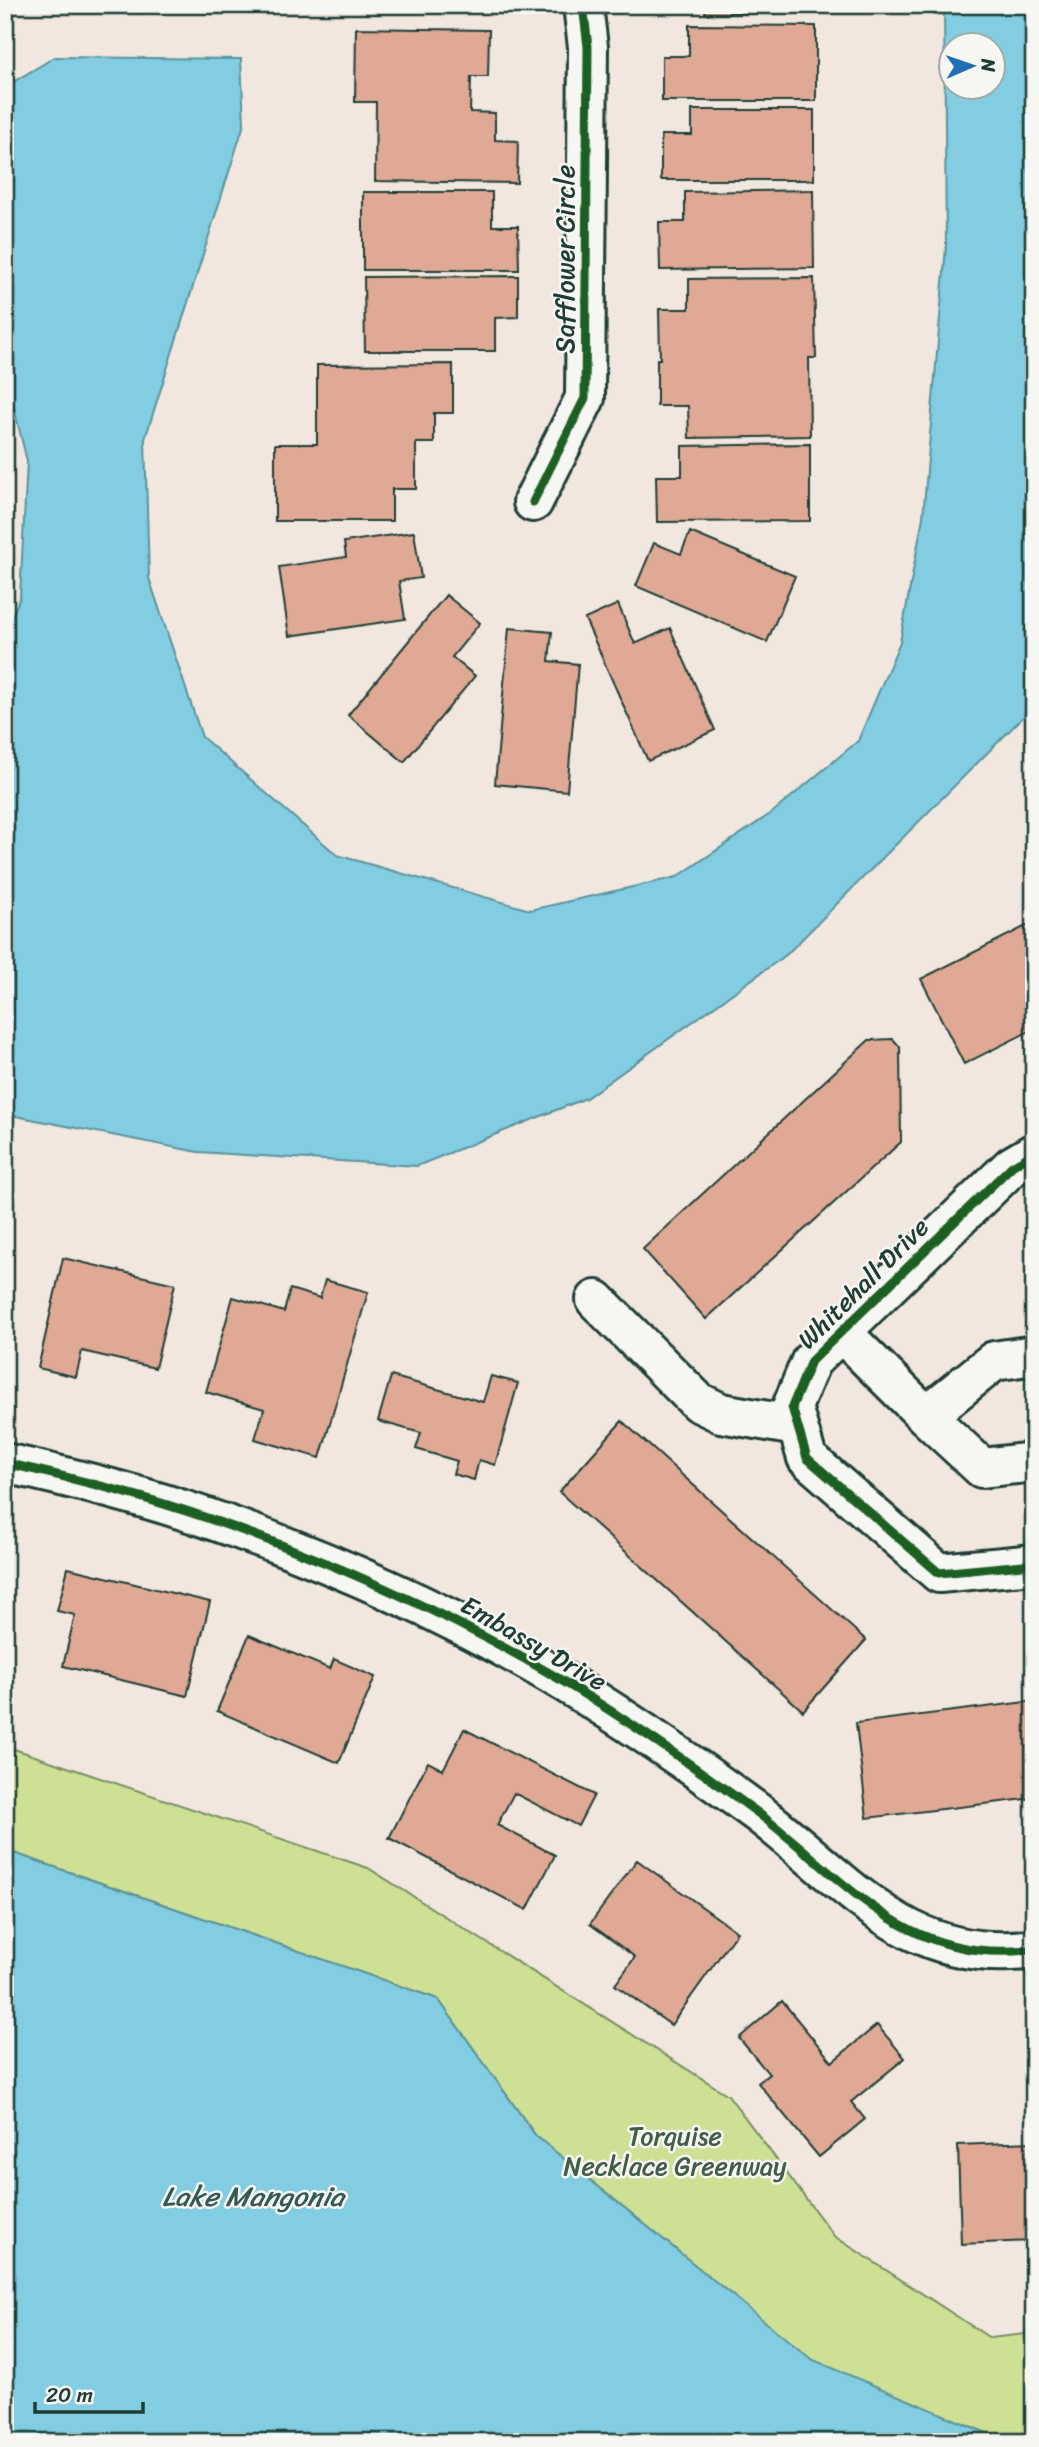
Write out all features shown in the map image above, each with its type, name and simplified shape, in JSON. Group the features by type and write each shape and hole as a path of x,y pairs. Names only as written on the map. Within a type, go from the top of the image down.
{"street":[{"name":"Safflower Circle","path":"533,502 585,398 588,47 583,5"},
{"name":"Whitehall Drive","path":"1034,1153 1012,1166 811,1361 792,1407 807,1458 939,1573 1034,1564"},
{"path":"596,1300 698,1402 721,1413 797,1426"},
{"path":"841,1332 982,1468 1034,1462"},
{"path":"926,1416 994,1361 1034,1355"},
{"name":"Embassy Drive","path":"5,1463 83,1481 205,1517 323,1561 438,1614 550,1673 657,1741 760,1815 878,1913 901,1927 952,1945 982,1950 1034,1949"}],"green space":[{"name":"Torquise Necklace Greenway","path":"5,1746 368,1868 728,2095 834,2236 990,2338 1034,2333 1034,2442 1008,2442 811,2360 536,2136 438,1999 5,1850"}],"water":[{"path":"944,6 1034,12 1034,631 1024,716 786,955 586,1098 417,1166 198,1152 5,1114 5,633 20,597 27,461 5,371 5,96 10,84 55,57 241,59 244,124 145,439 149,578 202,737 337,855 530,910 677,877 773,812 858,741 900,642 923,517 946,247 945,102 1007,102 1007,32 944,32"},
{"name":"Lake Mangonia","path":"5,1850 438,1999 536,2136 811,2359 1008,2442 5,2442"}],"building":[{"path":"705,5 814,5 814,13 705,13"},
{"path":"689,25 816,26 816,101 662,101 662,56 689,56"},
{"path":"356,28 489,30 488,77 471,77 470,112 495,113 495,140 518,141 517,183 375,181 376,102 355,102"},
{"path":"692,110 814,110 814,180 661,180 661,135 692,135"},
{"path":"813,190 814,268 660,270 659,222 685,222 685,192"},
{"path":"363,192 492,192 492,226 518,226 519,270 363,270"},
{"path":"518,276 518,317 495,318 495,351 365,351 364,277"},
{"path":"814,278 816,358 809,358 810,436 689,438 688,406 657,406 659,309 689,309 689,279"},
{"path":"453,364 453,413 434,413 434,443 416,443 416,489 392,489 392,521 275,521 275,444 317,444 317,365"},
{"path":"810,444 810,521 657,522 656,476 682,476 682,446"},
{"path":"414,532 421,578 399,581 405,619 289,636 279,567 346,557 344,542"},
{"path":"690,532 795,576 767,642 636,586 654,543 681,554"},
{"path":"446,595 480,623 452,657 475,676 404,762 348,715"},
{"path":"618,604 635,644 670,628 715,730 648,761 585,619"},
{"path":"509,628 552,632 549,661 578,664 567,791 495,784"},
{"path":"1034,922 1034,1029 964,1064 921,979"},
{"path":"893,1039 900,1047 901,1142 706,1319 643,1249 869,1040"},
{"path":"63,1258 175,1284 155,1368 82,1351 76,1377 38,1368"},
{"path":"325,1280 368,1292 320,1458 255,1439 264,1409 206,1392 233,1297 284,1312 290,1289 320,1298"},
{"path":"391,1376 483,1402 491,1376 518,1383 495,1465 479,1460 474,1480 453,1474 457,1461 416,1449 421,1433 378,1421"},
{"path":"622,1421 866,1640 803,1711 559,1492"},
{"path":"68,1568 210,1602 187,1696 63,1666 75,1615 57,1611"},
{"path":"249,1635 330,1669 334,1659 375,1677 339,1763 217,1711"},
{"path":"1034,1701 1034,1798 867,1818 856,1723"},
{"path":"464,1729 594,1795 578,1826 514,1793 497,1825 555,1855 527,1910 389,1838 428,1762 443,1770"},
{"path":"637,1860 737,1932 671,2025 615,1985 635,1957 590,1924"},
{"path":"782,2001 832,2062 877,2025 905,2058 851,2102 865,2119 819,2157 758,2083 769,2074 739,2038"},
{"path":"1034,2142 1034,2241 961,2244 958,2145"}],"cycle path":[{"path":"533,502 585,398 588,47 583,5"},
{"path":"1034,1153 1012,1166 811,1361 792,1407 807,1458 939,1573 1034,1564"},
{"path":"5,1463 107,1488 207,1518 296,1551 426,1607 551,1674 630,1724 758,1813 851,1891 915,1932 950,1945 989,1951 1034,1949"}]}
